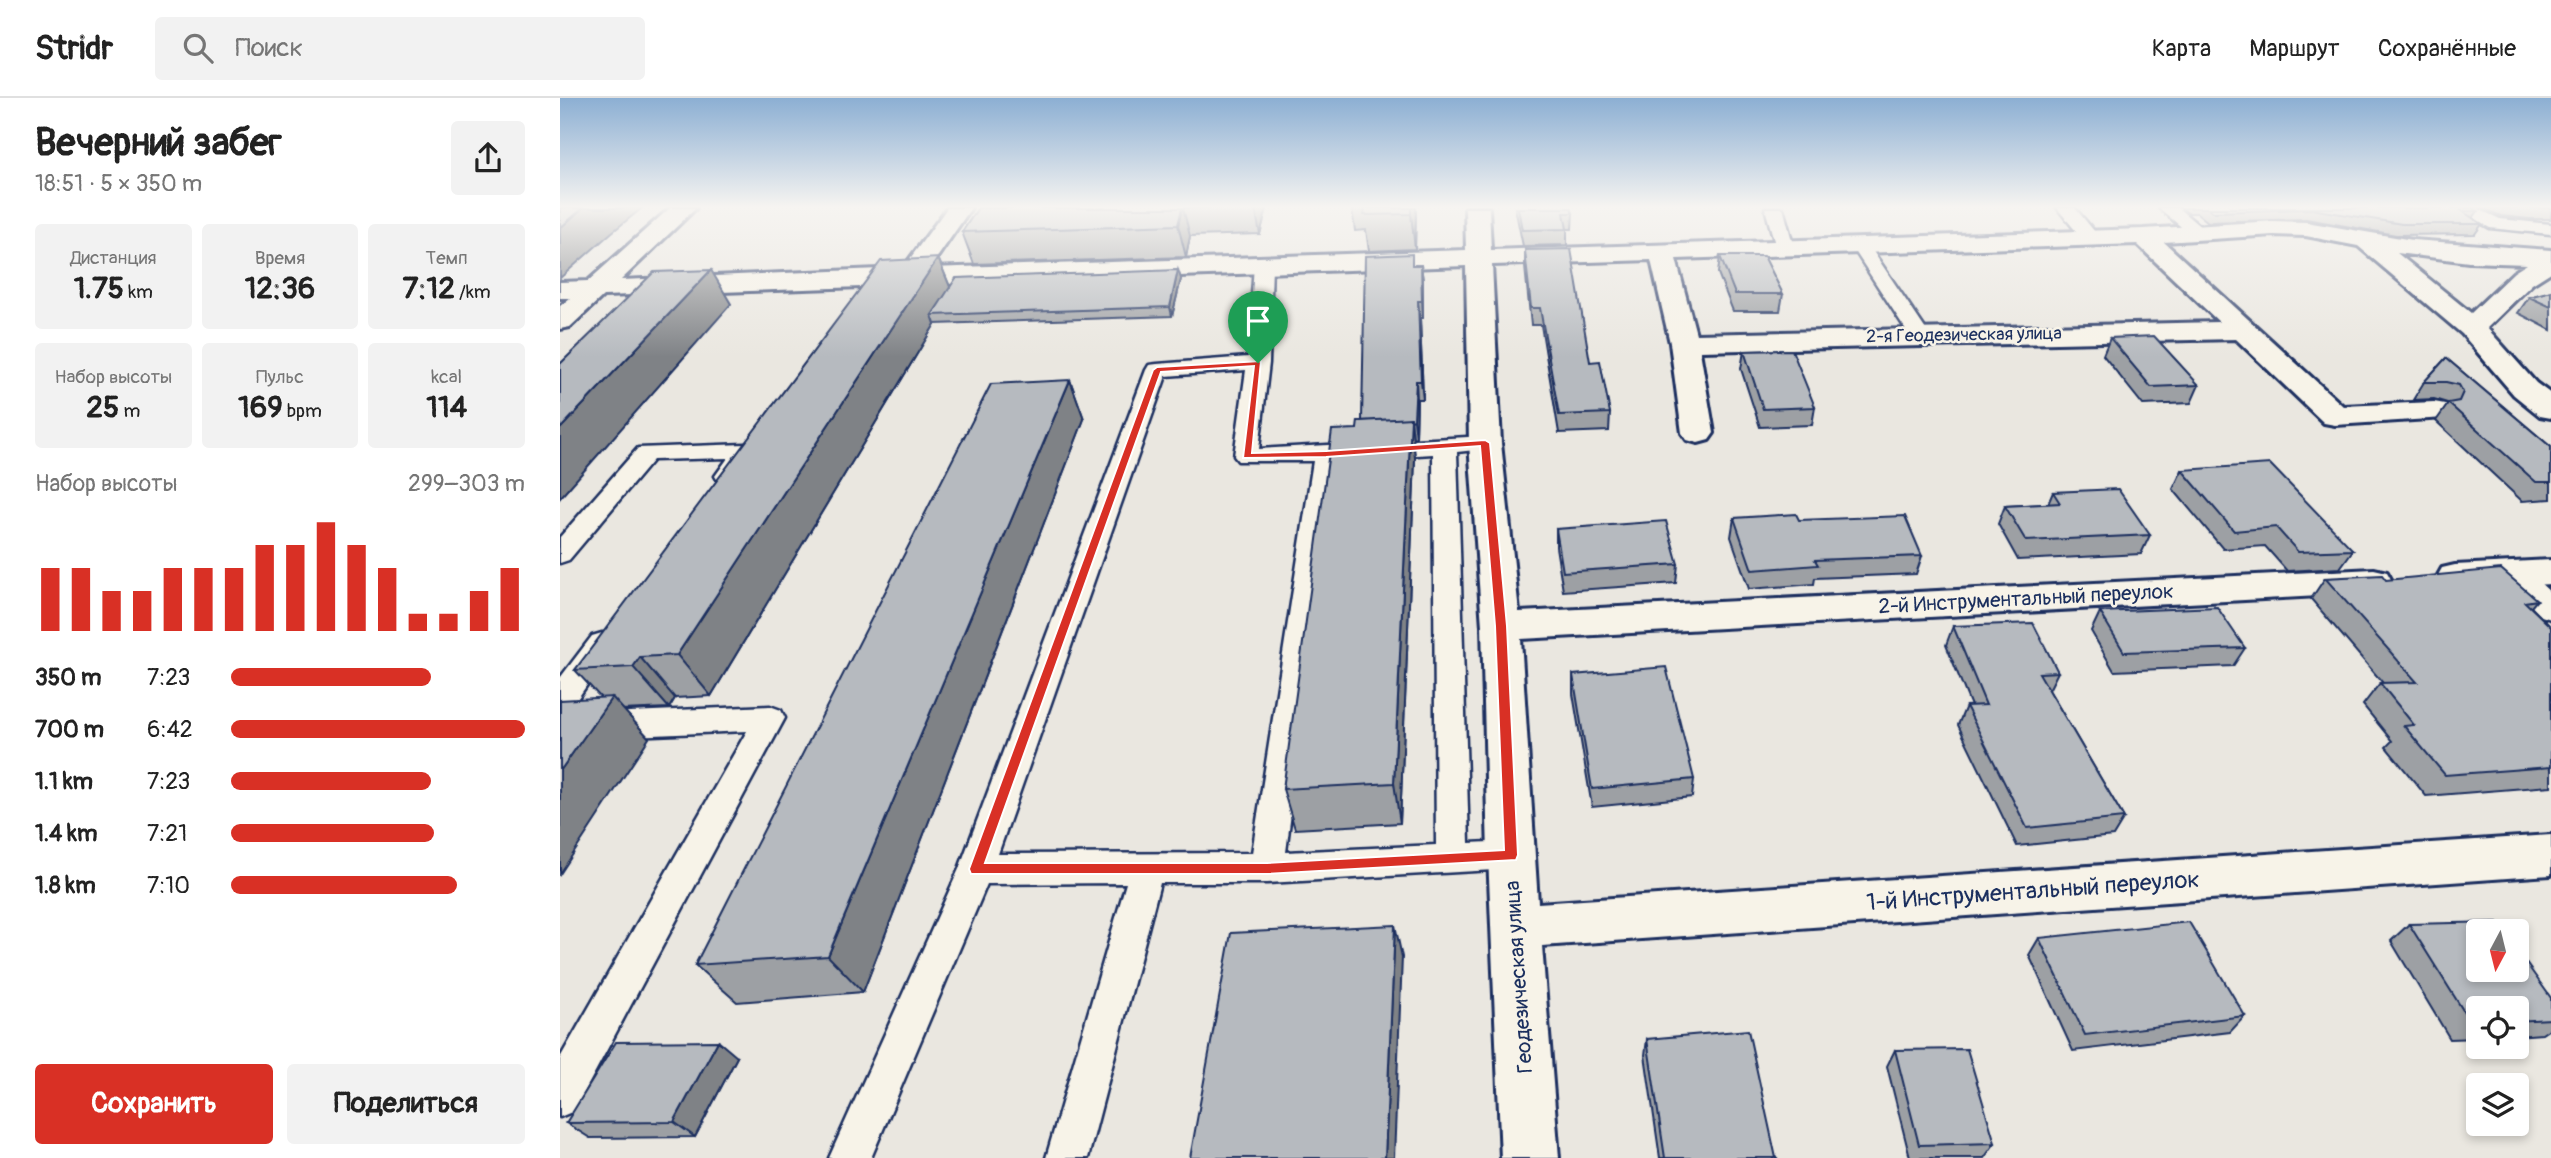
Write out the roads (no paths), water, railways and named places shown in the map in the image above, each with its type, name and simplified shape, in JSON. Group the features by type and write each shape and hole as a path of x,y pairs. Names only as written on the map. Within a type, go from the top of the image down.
{"street":[{"path":"560,321 630,257"},
{"path":"911,276 924,257"},
{"path":"560,290 1263,264 1519,257"},
{"path":"1663,257 1684,343 1698,433"},
{"path":"2166,257 2335,416 2434,411"},
{"path":"2387,257 2472,328 2525,389 2551,409"},
{"path":"2516,257 2551,260"},
{"name":"Геодезическая улица","path":"1479,259 1485,443 1501,626 1511,855 1530,1158"},
{"path":"2472,328 2523,278 2551,260"},
{"name":"2-я Геодезическая улица","path":"1684,343 2245,330"},
{"name":"2-й Инструментальный переулок","path":"1501,626 2533,573"},
{"name":"1-й Инструментальный переулок","path":"1516,926 2551,855"}],"lane":[{"path":"1868,257 1920,336"},
{"path":"1263,264 1258,363 1246,456 1326,454 1485,443"},
{"path":"849,1158 976,869 1157,370 1258,363"},
{"path":"1445,446 1453,859"},
{"path":"560,554 646,453 745,451 713,495"},
{"path":"1267,869 1326,454"},
{"path":"2533,573 2551,609"},
{"path":"560,700 616,624"},
{"path":"560,727 771,718 560,1097"},
{"path":"976,869 1267,869 1511,855"},
{"path":"1067,1158 1147,868"}]}
